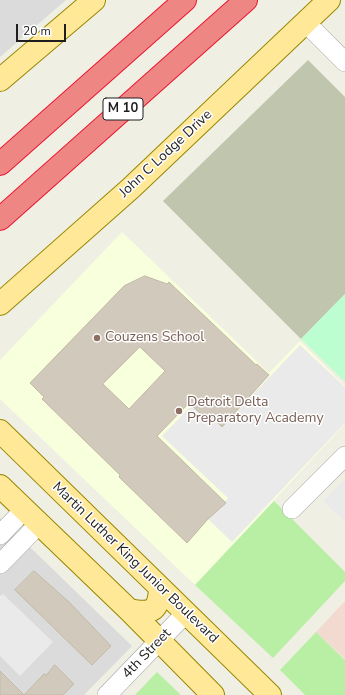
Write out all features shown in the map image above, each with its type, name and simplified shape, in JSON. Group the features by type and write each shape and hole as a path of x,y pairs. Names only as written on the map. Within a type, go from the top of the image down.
{"highway":[{"name":"M 10","path":"0,164 185,0"},
{"name":"M 10","path":"0,219 246,0"}],"main road":[{"path":"0,80 94,0"},
{"name":"John C Lodge Drive","path":"0,304 131,188 329,0"},
{"name":"Martin Luther King Junior Boulevard","path":"0,431 270,695"},
{"path":"0,486 129,610 213,695"},
{"path":"129,610 140,612 151,611 156,608 160,599 160,588"}],"street":[{"path":"305,22 345,62"},
{"path":"292,509 345,456"},
{"path":"0,535 32,516"},
{"path":"0,564 32,516"},
{"name":"4th Street","path":"107,695 186,613"}],"shaded area":[{"path":"0,0 66,0 0,57"},
{"path":"308,60 345,97 345,294 301,339 163,201"},
{"name":"Detroit Delta Preparatory Academy","path":"122,232 269,373 300,341 345,386 345,424 195,585 0,399 0,360"},
{"path":"300,345 345,387 345,423 232,542 208,519 228,498 162,436 192,405 208,421 212,417 222,427"},
{"path":"345,479 345,522 323,501"},
{"path":"0,518 132,646 84,695 0,695"},
{"path":"3,594 53,642 20,676 0,656 0,596"},
{"path":"345,601 345,659 316,632"}],"green space":[{"path":"345,294 345,382 301,339"},
{"path":"274,501 345,572 345,581 273,658 195,585"},
{"path":"316,632 345,660 345,695 305,695 280,670"},
{"path":"157,672 181,695 135,695"}],"building":[{"path":"145,276 167,284 169,282 256,365 257,364 269,375 222,427 212,417 209,421 189,403 157,436 226,503 208,519 187,543 42,399 44,397 30,383 124,286","holes":["140,347 165,371 129,409 103,384"]},
{"path":"34,571 69,602 111,646 92,665 15,590"},
{"path":"55,665 74,684 63,695 24,695"},
{"path":"0,671 24,695 0,695"}],"place":[{"name":"Couzens School","path":"97,338"},
{"name":"Detroit Delta Preparatory Academy","path":"179,411"}]}
